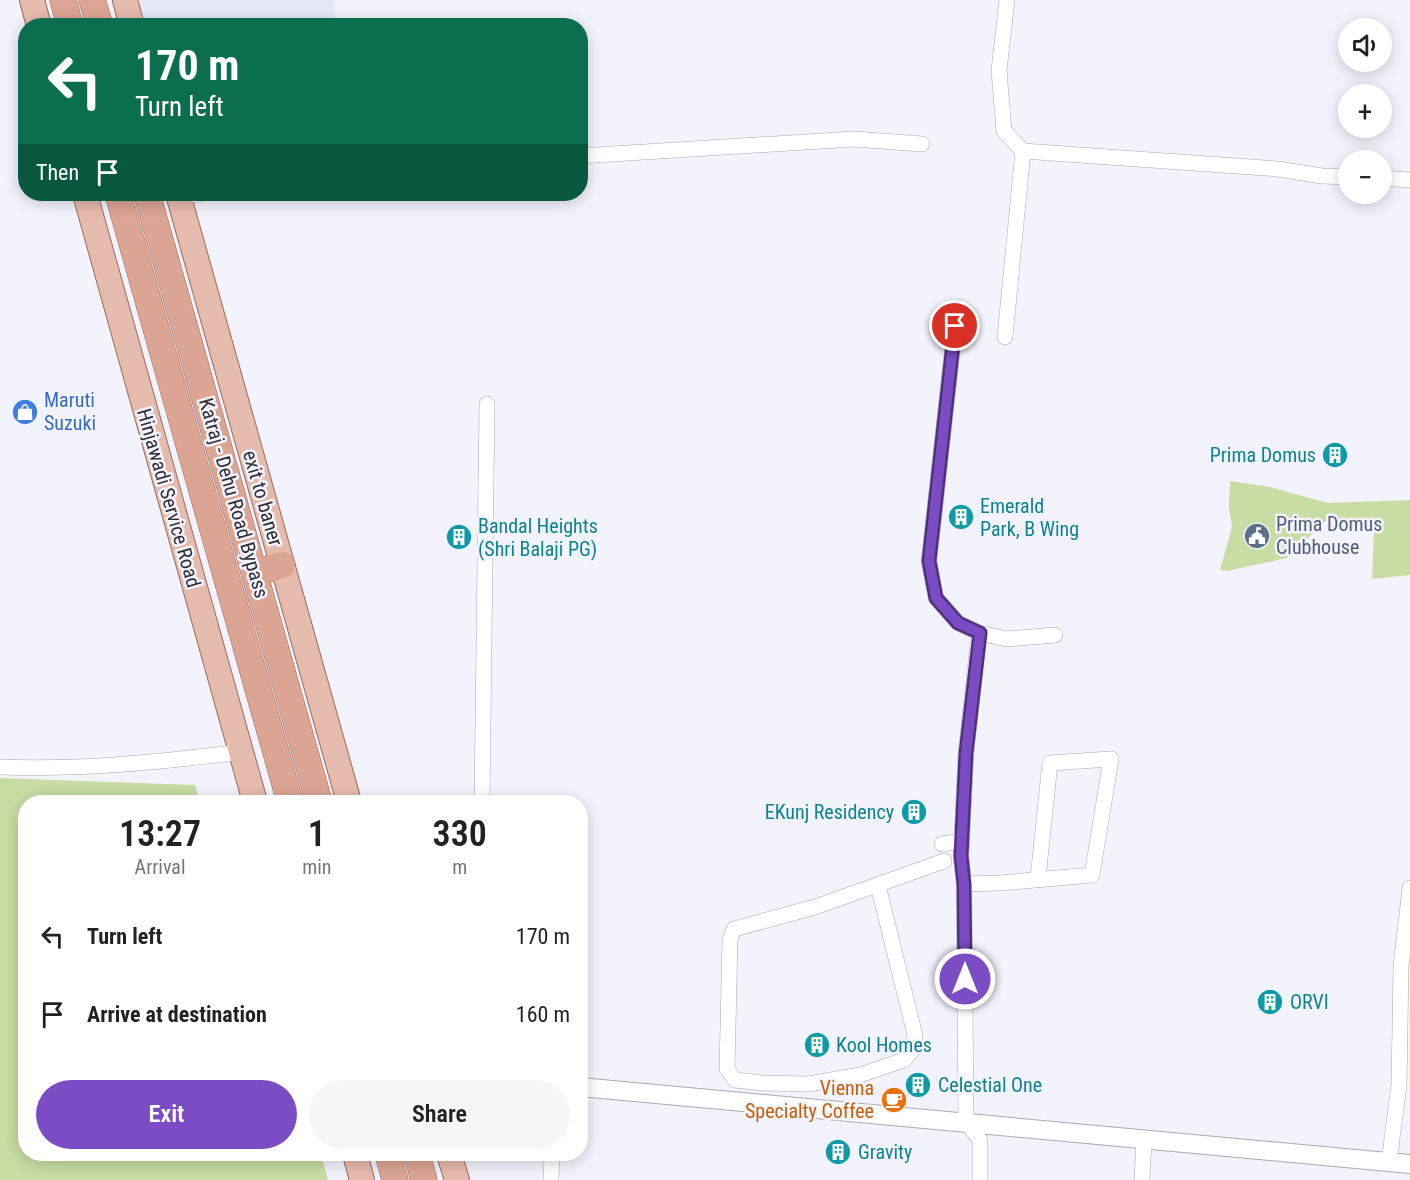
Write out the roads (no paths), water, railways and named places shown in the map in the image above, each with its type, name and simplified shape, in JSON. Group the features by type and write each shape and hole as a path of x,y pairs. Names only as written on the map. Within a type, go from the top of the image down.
{"highway":[{"path":"63,0 68,18"},
{"path":"92,0 98,18"},
{"name":"Katraj - Dehu Road Bypass","path":"120,201 288,795"},
{"name":"Katraj - Dehu Road Bypass","path":"149,201 317,795"},
{"path":"255,573 282,565"},
{"path":"390,1161 395,1180"},
{"path":"419,1161 424,1180"}],"main road":[{"path":"32,0 37,18"},
{"path":"125,0 130,18"},
{"name":"Hinjawadi Service Road","path":"87,201 253,795"},
{"name":"exit to baner","path":"187,201 282,565 347,795"},
{"path":"357,1161 362,1180"},
{"path":"451,1161 457,1180"}],"street":[{"path":"1007,0 999,70 1004,131 1023,151 1278,169 1338,177"},
{"path":"588,156 854,139 922,144"},
{"path":"1005,338 1023,151"},
{"path":"1392,179 1410,180"},
{"path":"955,326 929,561 936,598 958,623 980,633 1007,639 1055,634"},
{"path":"482,795 487,404"},
{"path":"980,633 966,753 961,856 964,884 966,1122 980,1140 980,1180"},
{"path":"0,767 45,769 145,763 241,752"},
{"path":"964,884 1092,875 1111,759 1050,763 1038,878"},
{"path":"942,844 962,841"},
{"path":"878,885 915,1035 913,1050 904,1060 860,1075 809,1084 735,1080 727,1069 730,940 734,929 815,907 944,861"},
{"path":"1387,1171 1398,1085 1401,966 1410,888"},
{"path":"588,1088 1314,1155 1387,1171 1410,1164"},
{"path":"1142,1180 1144,1139"},
{"path":"551,1180 552,1161"}],"place":[{"name":"Maruti Suzuki","path":"25,412"},
{"name":"Prima Domus","path":"1335,455"},
{"name":"Emerald Park, B Wing","path":"961,517"},
{"name":"Prima Domus Clubhouse","path":"1257,536"},
{"name":"Bandal Heights (Shri Balaji PG)","path":"459,537"},
{"name":"EKunj Residency","path":"914,812"},
{"name":"ORVI","path":"1270,1002"},
{"name":"Kool Homes","path":"817,1045"},
{"name":"Celestial One","path":"918,1085"},
{"name":"Vienna Specialty Coffee","path":"894,1100"},
{"name":"Gravity","path":"838,1152"}]}
